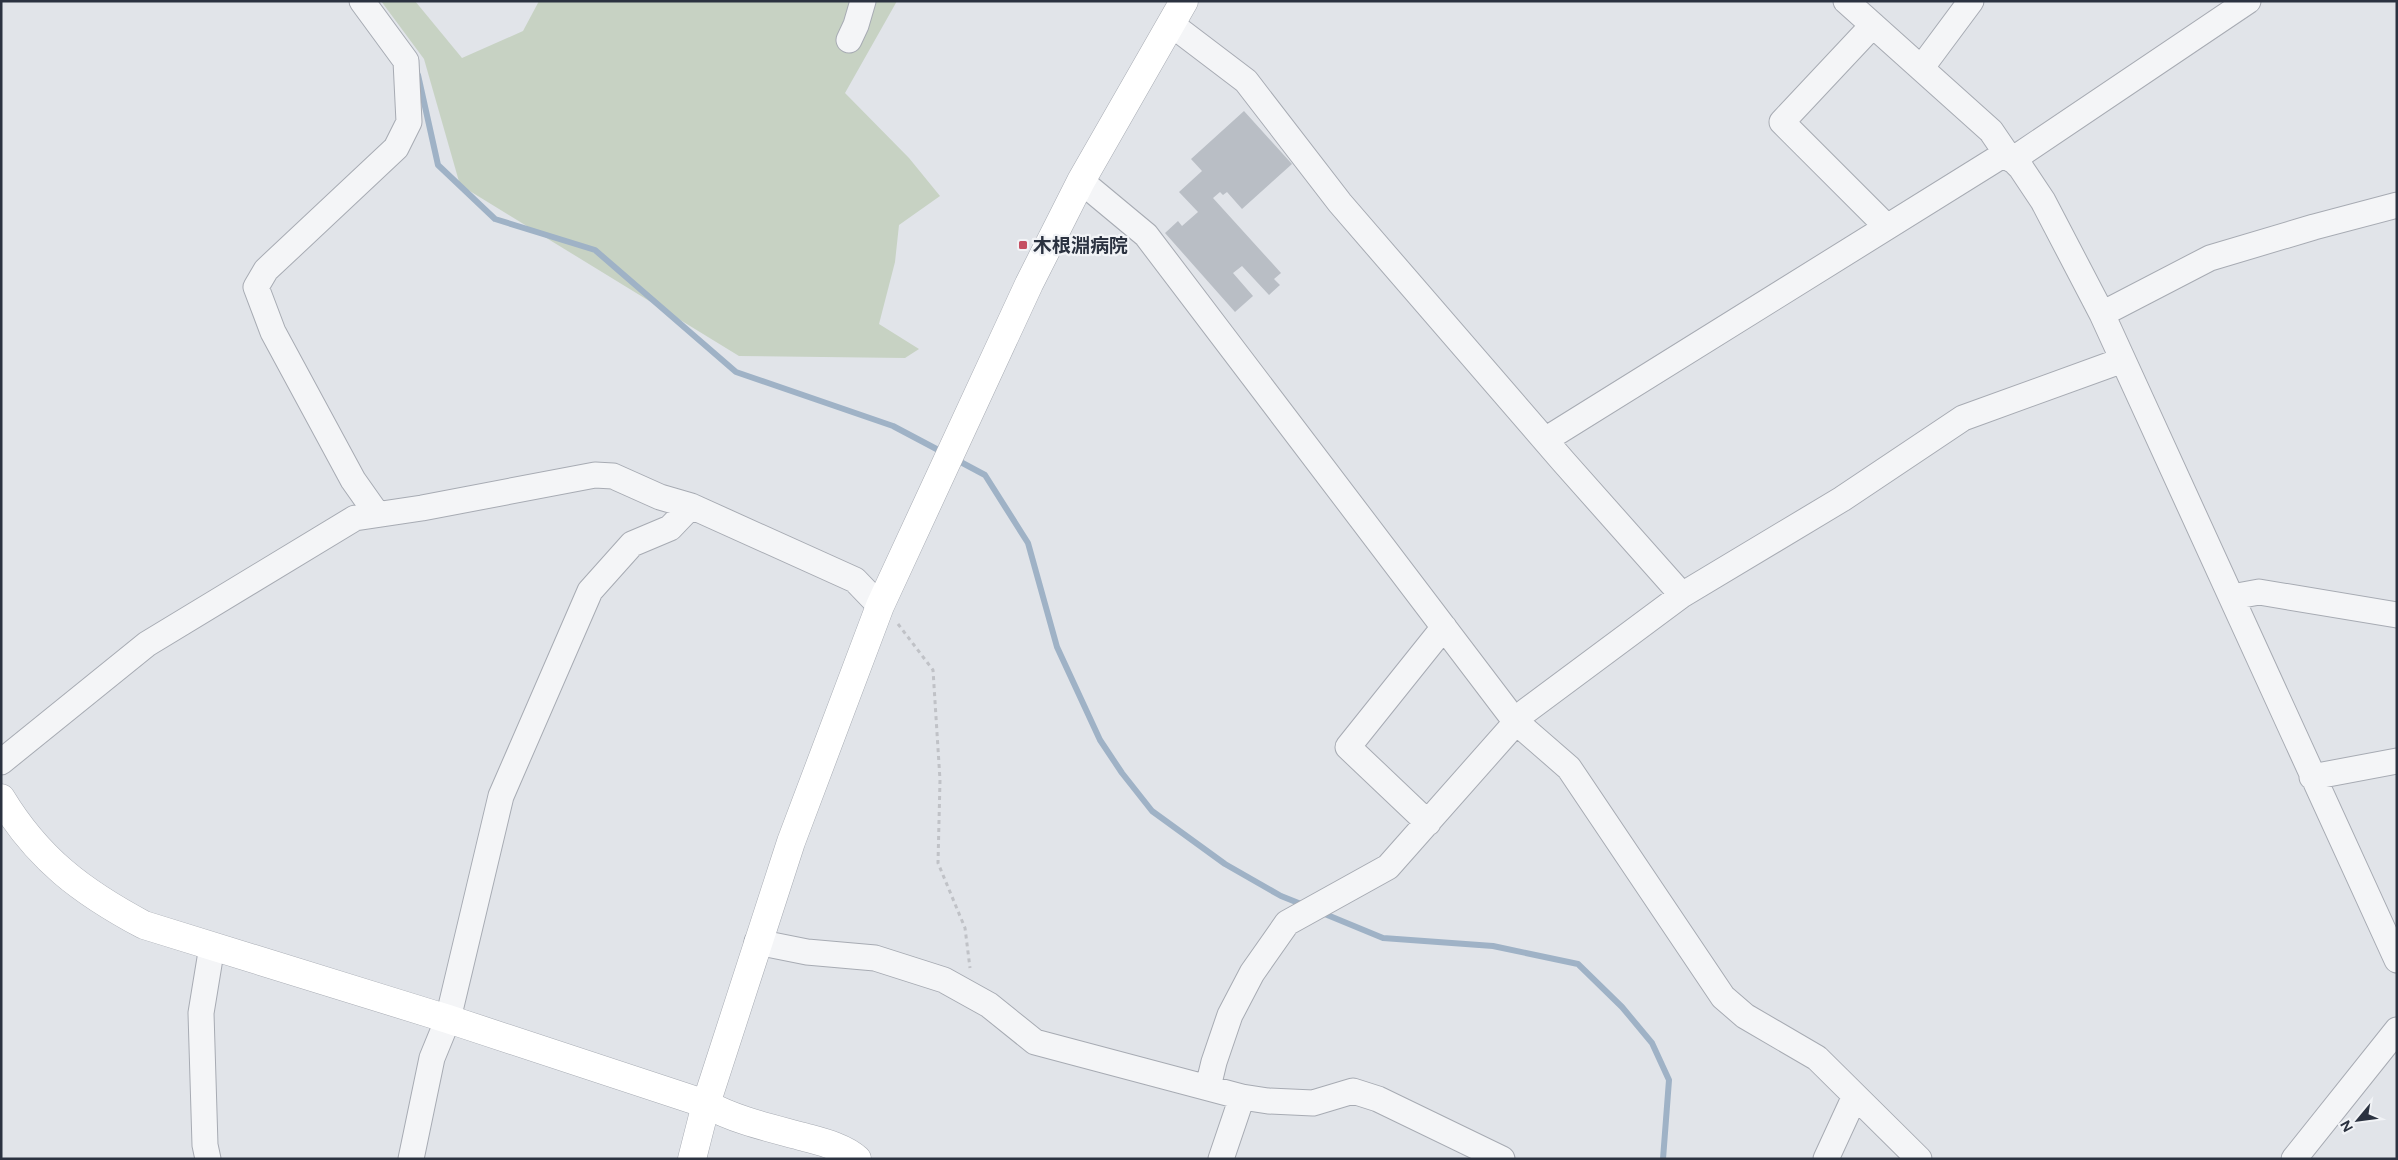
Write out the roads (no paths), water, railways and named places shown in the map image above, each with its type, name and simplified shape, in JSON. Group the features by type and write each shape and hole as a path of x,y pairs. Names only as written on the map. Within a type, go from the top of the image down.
{"street":[{"path":"362,1 406,60 410,122 396,148 266,270 256,287 283,349 353,480 377,514"},
{"path":"849,40 856,25 863,1"},
{"path":"692,1159 706,1104 757,942 791,842 880,606 983,381 1082,181 1184,1"},
{"path":"1846,1 1922,67 1991,131 2043,201 2102,314 2397,960"},
{"path":"1922,67 1971,1"},
{"path":"1545,440 1886,226 2009,156 2248,1"},
{"path":"1170,24 1246,81 1340,203 1682,595"},
{"path":"1873,25 1782,122 1886,226"},
{"path":"1082,181 1146,235 1515,721 1569,768 1724,997 1745,1016 1816,1058 1919,1159"},
{"path":"2102,314 2210,258 2397,205"},
{"path":"1208,1087 1214,1062 1230,1015 1252,973 1287,923 1388,867 1515,721 1533,705 1682,595 1842,499 1963,418 2123,360"},
{"path":"1,762 147,644 355,518 594,475 613,476 660,497 690,506 855,580 880,606"},
{"path":"411,1159 432,1058 448,1019 501,796 590,591 632,544 670,528 690,506"},
{"path":"2232,597 2259,592 2269,593 2397,615"},
{"path":"1428,822 1348,747 1444,627"},
{"path":"2312,777 2397,760"},
{"path":"1,798 38,850 77,885 109,906 144,925 448,1019 706,1104 726,1115 825,1143 852,1154 857,1159"},
{"path":"757,942 807,952 875,958 944,980 989,1005 1035,1042 1242,1097 1286,1103 1313,1103 1353,1091 1386,1102 1502,1159"},
{"path":"208,1159 205,1145 201,1013 212,946"},
{"path":"2294,1159 2397,1030"},
{"path":"1826,1159 1855,1096"},
{"path":"1221,1159 1242,1097"}],"waterway":[{"path":"418,75 438,165 495,219 595,250 736,372 893,426 944,453"},
{"path":"955,459 985,475 1028,543 1057,647 1100,740 1122,773 1152,811 1225,864 1281,896 1306,906"},
{"path":"1320,912 1383,938 1493,946 1578,964 1622,1007 1652,1043 1669,1080 1663,1159"}],"place":[{"name":"木根淵病院","path":"1023,245"}]}
